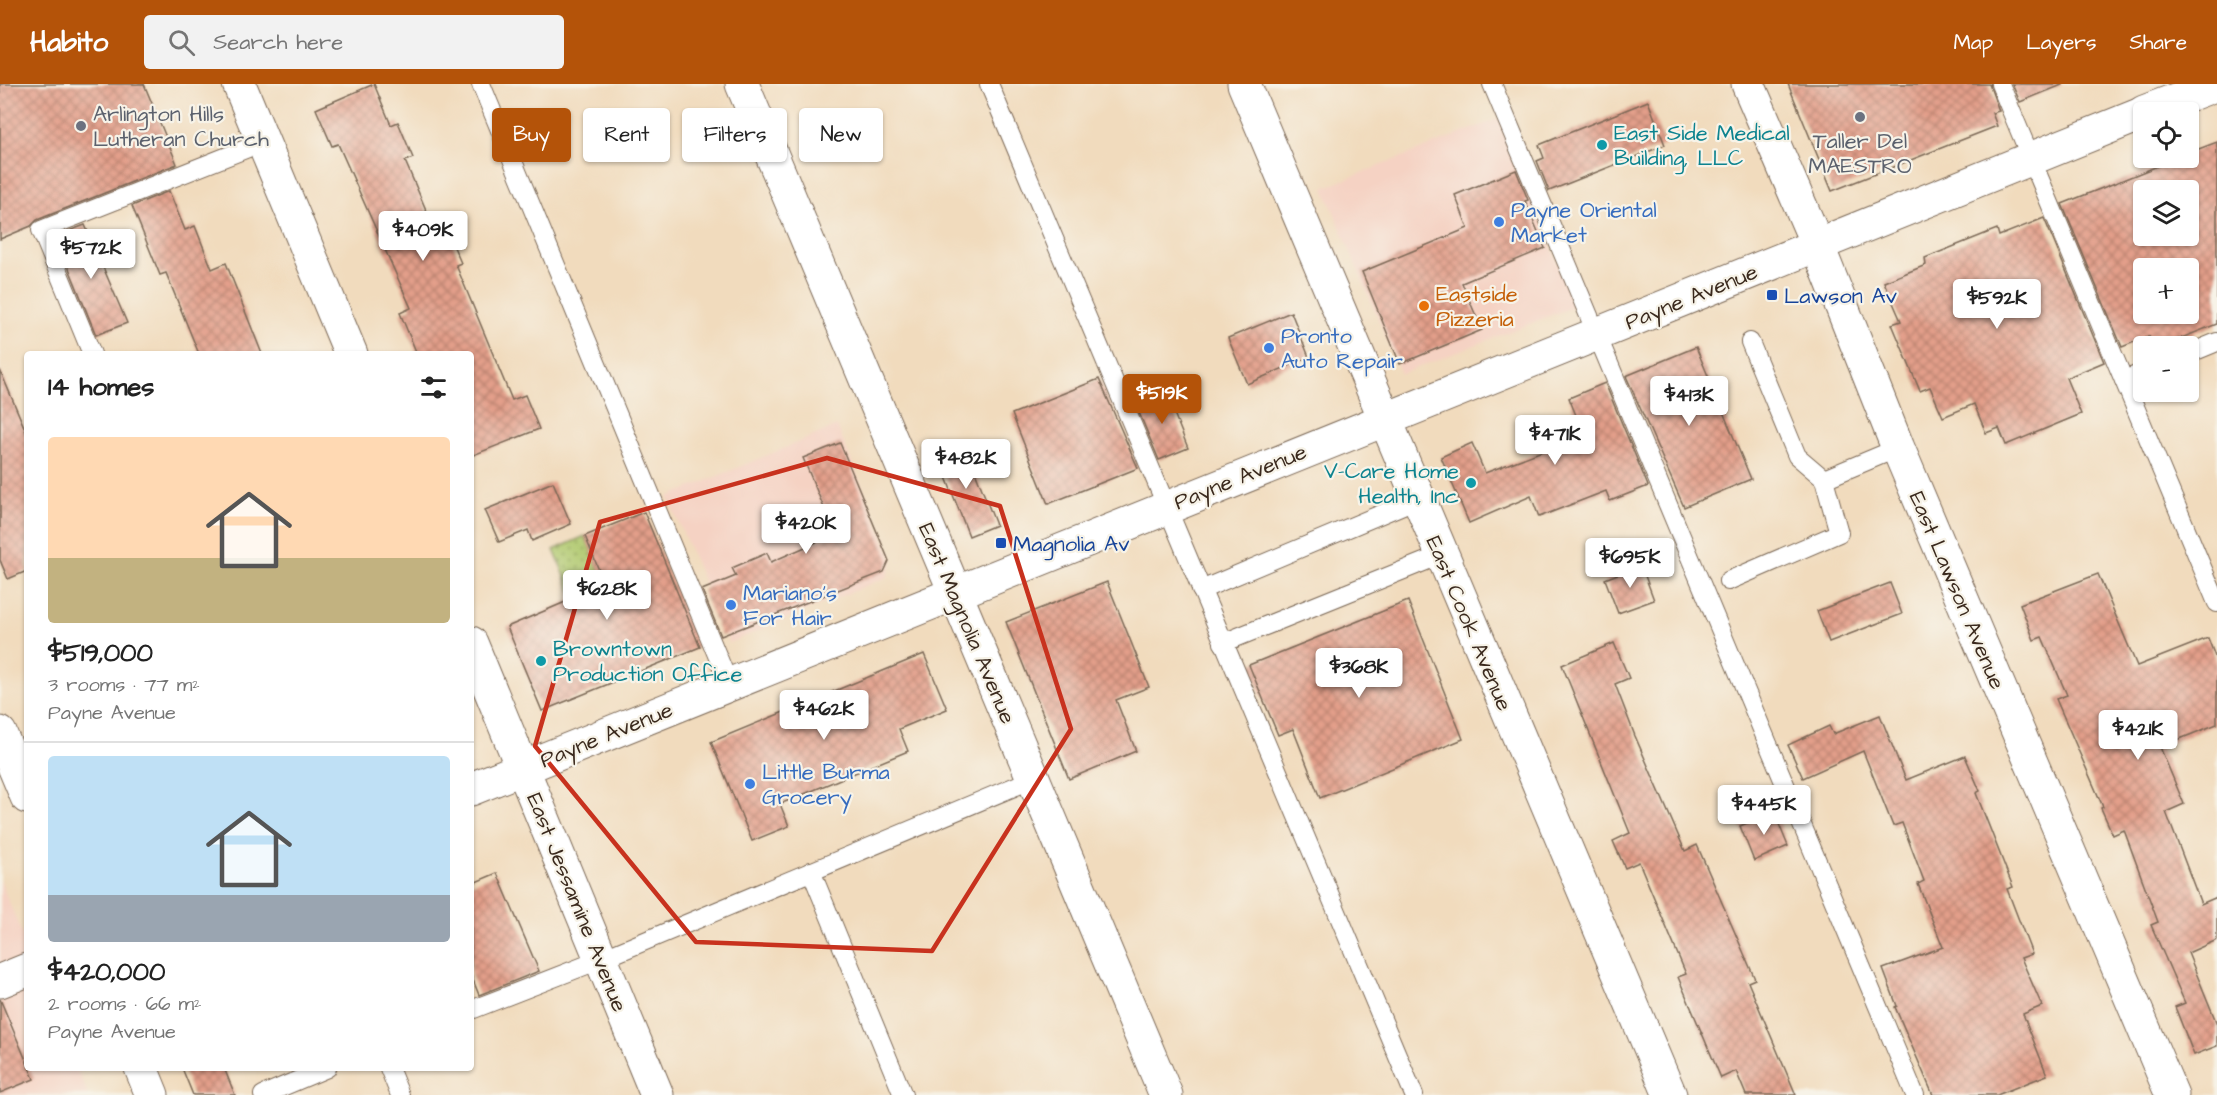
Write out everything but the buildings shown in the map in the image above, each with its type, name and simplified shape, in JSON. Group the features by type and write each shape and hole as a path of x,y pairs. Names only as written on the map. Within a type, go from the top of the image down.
{"street":[{"path":"239,84 350,351"},
{"name":"East Magnolia Avenue","path":"742,84 1166,1095"},
{"name":"East Cook Avenue","path":"1244,84 1383,419 1670,1095"},
{"name":"East Lawson Avenue","path":"1748,84 1817,244 1898,448 2172,1095"},
{"name":"Payne Avenue","path":"2172,102 2217,84"},
{"name":"Payne Avenue","path":"474,788 1165,506 1598,335 2133,117"},
{"name":"East Jessamine Avenue","path":"474,651 657,1095"},
{"path":"12,746 24,787"},
{"path":"0,981 24,971"},
{"path":"142,1071 152,1095"}],"lane":[{"path":"481,84 729,684"},
{"path":"989,84 1414,1095"},
{"path":"1492,84 1915,1095"},
{"path":"2000,84 2217,603"},
{"path":"91,351 41,230 263,142"},
{"path":"1728,581 1839,533 1824,479 1797,456 1750,342"},
{"path":"2199,349 2217,342"},
{"path":"2124,380 2133,376"},
{"path":"1824,479 1898,448"},
{"path":"1201,590 1417,499"},
{"path":"1223,643 1441,555"},
{"path":"474,1009 602,959 1033,778"},
{"path":"811,871 903,1095"},
{"path":"263,1095 320,1071"},
{"path":"390,1071 400,1095"}],"highlighted area":[{"path":"827,458 1000,506 1071,729 932,951 696,942 535,746 600,522"}],"shaded area":[{"path":"1500,118 1575,306 1401,374 1324,188"},
{"path":"837,426 893,560 887,577 729,643 668,497"},
{"path":"0,880 24,939 24,1071 78,1071 88,1095 0,1095"}],"green space":[{"path":"585,536 641,671 609,682 554,550"}],"place":[{"name":"Taller Del MAESTRO","path":"1860,117"},
{"name":"Arlington Hills Lutheran Church","path":"81,126"},
{"name":"East Side Medical Building, LLC","path":"1602,145"},
{"name":"Payne Oriental Market","path":"1499,222"},
{"name":"Lawson Av","path":"1772,295"},
{"name":"Eastside Pizzeria","path":"1424,306"},
{"name":"Pronto Auto Repair","path":"1269,348"},
{"name":"V-Care Home Health, Inc","path":"1471,483"},
{"name":"Magnolia Av","path":"1001,543"},
{"name":"Mariano's For Hair","path":"731,605"},
{"name":"Browntown Production Office","path":"541,661"},
{"name":"Little Burma Grocery","path":"750,784"}]}
